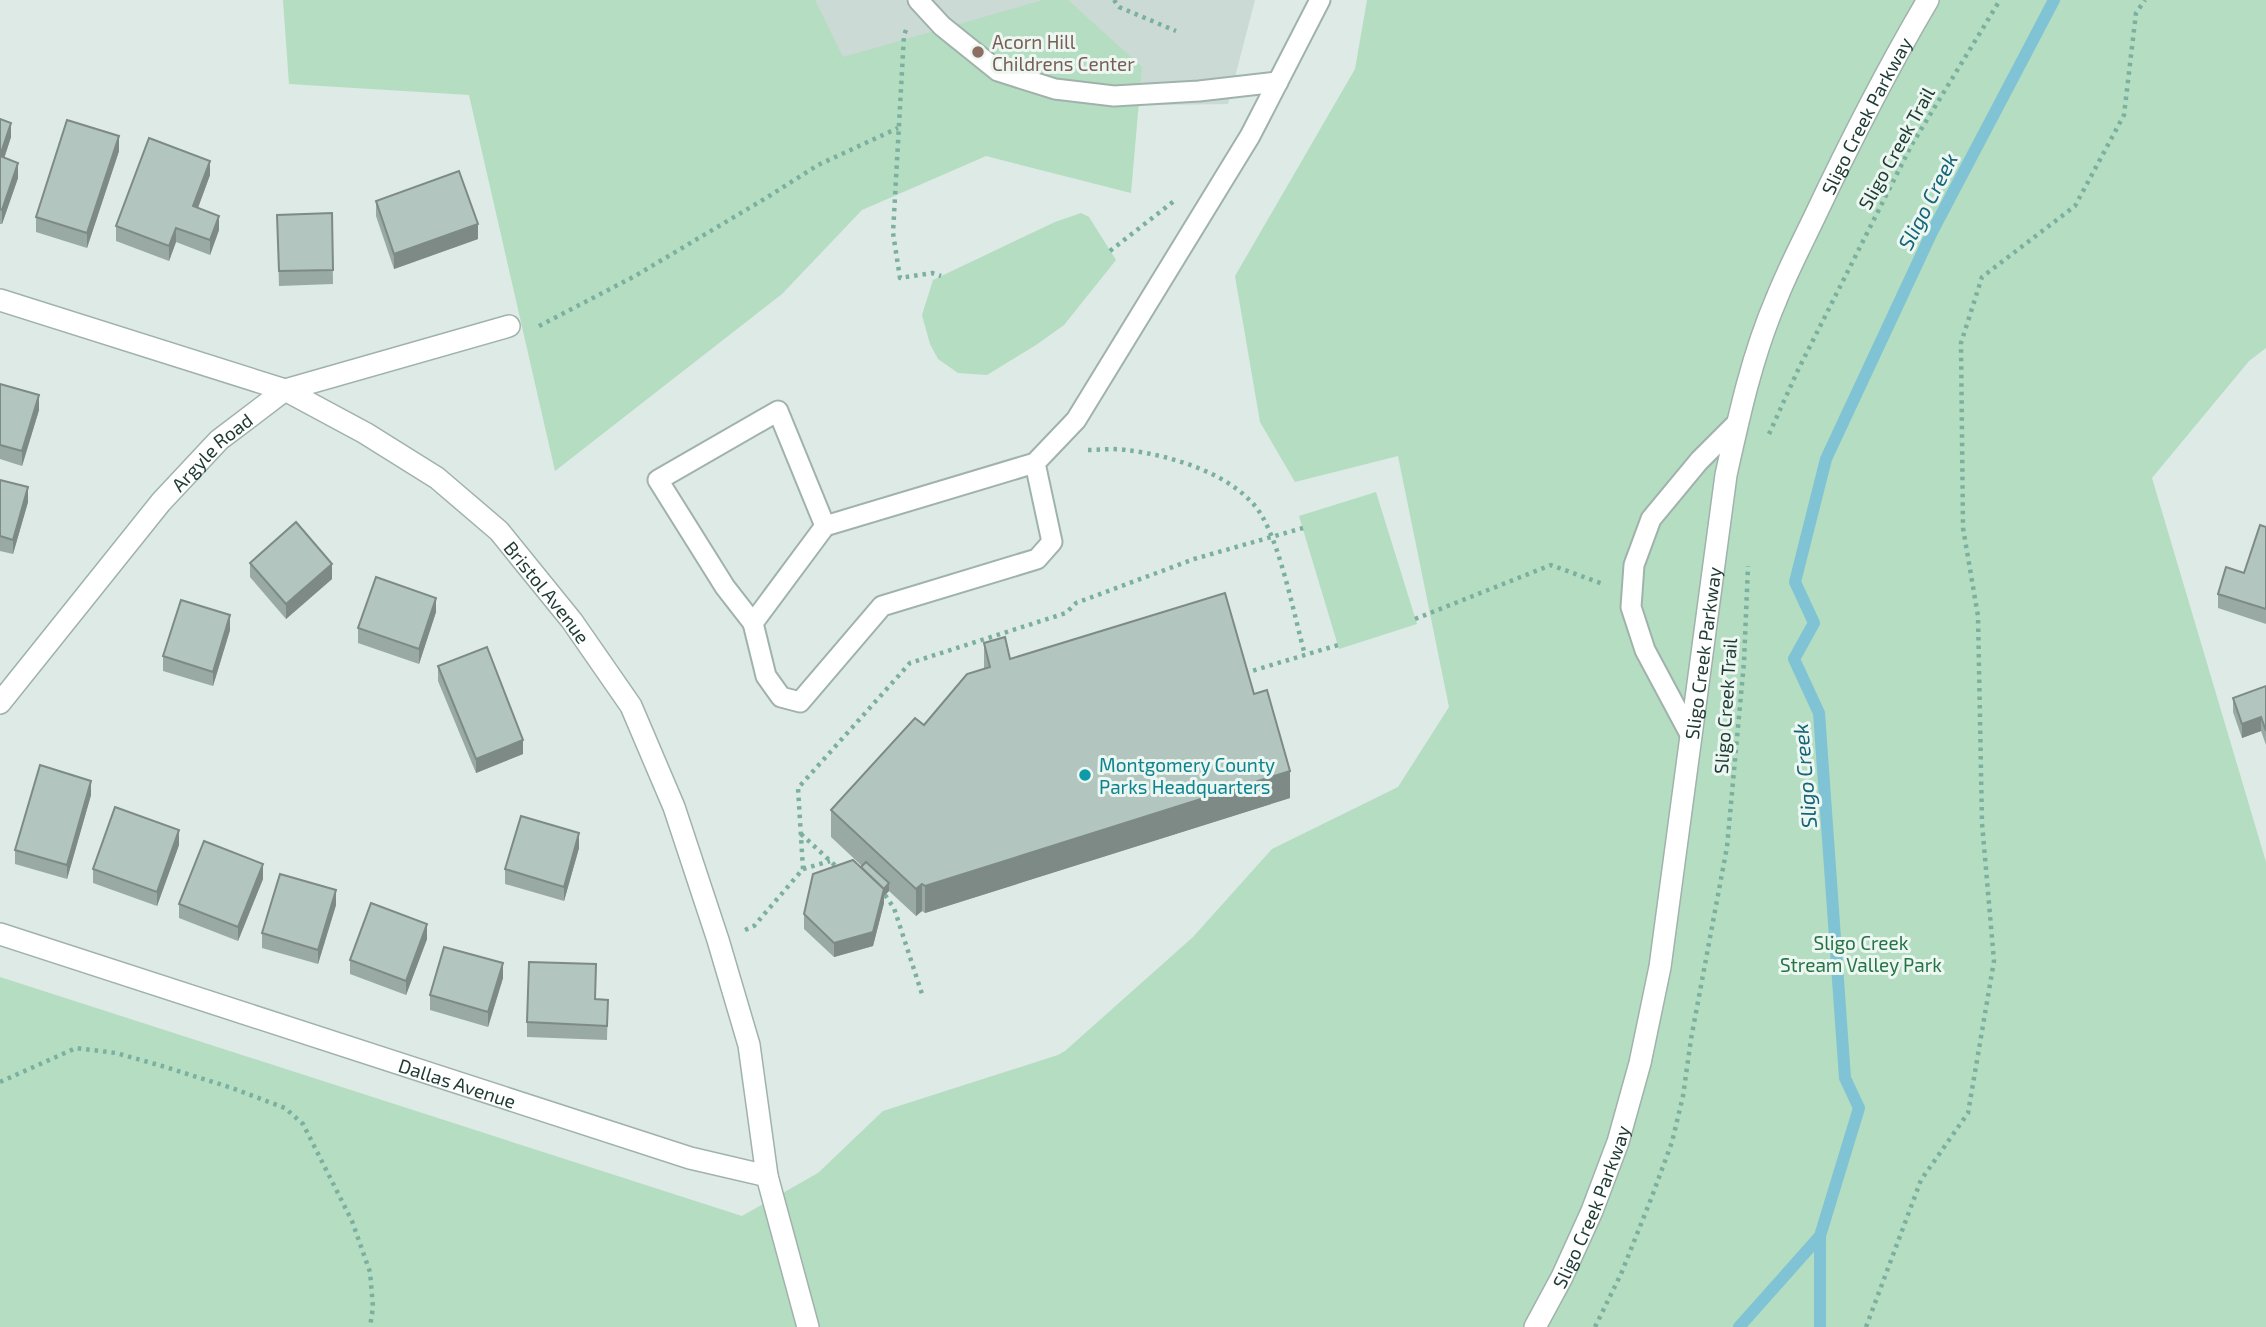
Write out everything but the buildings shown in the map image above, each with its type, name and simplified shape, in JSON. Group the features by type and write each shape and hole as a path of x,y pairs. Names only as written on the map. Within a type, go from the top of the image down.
{"street":[{"name":"Sligo Creek Parkway","path":"1535,1327 1562,1278 1596,1199 1618,1142 1640,1063 1660,967 1726,475 1737,423 1775,301 1846,152 1895,56 1928,0"},
{"name":"Bristol Avenue","path":"0,300 285,390 365,433 437,478 499,531 572,621 631,706 674,807 749,1045 767,1176"},
{"name":"Argyle Road","path":"0,703 161,502 219,440 285,390 509,326"},
{"name":"Dallas Avenue","path":"0,934 690,1158 767,1176"},
{"path":"767,1176 808,1327"}],"lane":[{"path":"919,0 942,26 998,71 1055,89 1114,96 1199,92 1278,82"},
{"path":"754,622 825,526 1035,463 1076,420 1250,136 1320,0"},
{"path":"825,526 778,411 658,480 725,587 754,622 766,676 781,697 800,702 882,606 1037,559 1052,542 1035,463"},
{"path":"1691,736 1644,650 1631,607 1634,565 1651,519 1699,461 1737,423"}],"path":[{"path":"919,0 904,35 893,233 900,278 932,273 941,276"},
{"path":"1114,0 1119,7 1176,31"},
{"name":"Sligo Creek Trail","path":"1768,437 1798,370 1911,146 2000,0"},
{"path":"1866,1327 1921,1180 1968,1112 1994,961 1982,823 1978,616 1963,528 1962,343 1982,277 2075,206 2106,149 2124,115 2136,13 2145,0"},
{"path":"509,326 509,339 558,317 635,276 818,165 898,128"},
{"path":"1059,438 1075,448 1125,449 1171,460 1207,471 1242,492 1262,516 1277,553 1305,655"},
{"path":"803,869 798,788 910,663 1066,613 1076,603 1194,559 1303,528"},
{"name":"Sligo Creek Trail","path":"1595,1327 1621,1274 1651,1199 1672,1142 1683,1096 1727,848 1744,662 1748,559"},
{"path":"1415,619 1552,565 1632,595"},
{"path":"984,639 987,649"},
{"path":"1241,674 1338,645"},
{"path":"801,834 847,876"},
{"path":"718,940 754,926 803,869 830,861"},
{"path":"885,895 894,908 923,997"},
{"path":"0,1082 76,1048 116,1053 162,1066 285,1108 303,1124 352,1221 370,1272 373,1307 370,1327"}],"shaded area":[{"name":"Acorn Hill Childrens Center","path":"706,0 1255,0 1228,104 724,112"}],"green space":[{"path":"283,0 815,0 843,57 1043,0 1068,0 1142,67 1131,193 986,156 862,210 782,294 555,471 469,95 289,84"},
{"name":"Sligo Creek Stream Valley Park","path":"1367,0 2266,0 2266,348 2249,361 2152,478 2266,862 2266,1327 0,1327 0,977 742,1216 818,1173 883,1111 1065,1051 1193,937 1272,849 1398,787 1449,707 1398,456 1295,482 1260,422 1235,276 1355,69"},
{"path":"1081,213 1089,217 1116,260 1064,325 987,375 958,373 938,359 930,344 922,315 933,280 1055,222"},
{"path":"1376,492 1417,624 1339,649 1299,516"}],"waterway":[{"name":"Sligo Creek","path":"1739,1327 1820,1236 1859,1108 1845,1078 1819,713 1794,659 1814,623 1795,582 1826,459 1932,232 2054,0"},
{"path":"1820,1236 1820,1327"}],"place":[{"name":"Acorn Hill Childrens Center","path":"978,52"},
{"name":"Montgomery County Parks Headquarters","path":"1085,775"}]}
